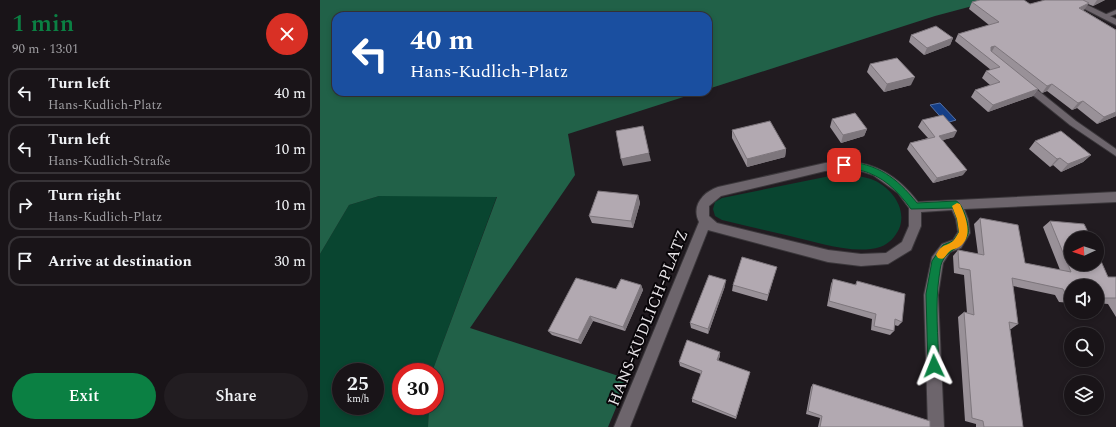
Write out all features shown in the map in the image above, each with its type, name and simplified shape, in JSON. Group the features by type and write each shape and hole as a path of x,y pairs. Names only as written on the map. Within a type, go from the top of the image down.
{"street":[{"path":"1072,0 1116,22"},
{"name":"HANS-KUDLICH-PLATZ","path":"844,165 858,166 877,172 888,178 902,190 914,207 916,226 907,246 888,258 861,260 828,256 714,227 705,222 702,214 702,207 706,199 718,192 825,167 844,165"},
{"path":"914,207 1116,197"},
{"path":"936,427 931,294 937,261 946,248 956,244 964,233 962,219 956,205"},
{"name":"HANS-KUDLICH-PLATZ","path":"622,427 705,222"}],"lane":[{"path":"1105,16 1116,12"},
{"path":"1020,80 1073,123 1116,153"}],"green space":[{"path":"320,0 995,0 935,16 712,88 712,12 332,12 332,96 687,96 568,134 575,175 470,328 628,379 608,427 428,427 429,415 444,415 444,363 435,363 497,197 379,196 349,205 320,254"},
{"path":"847,174 856,175 878,182 891,192 896,199 901,213 899,229 896,235 883,246 859,250 835,247 722,220 715,216 713,209 715,202 722,198 830,176"},
{"path":"379,196 497,196 435,363 392,363 392,415 429,415 428,427 320,427 320,254 349,205"}],"water":[{"path":"940,103 956,120 946,123 930,105"}],"building":[{"path":"980,0 1024,0 1030,4 1045,0 1083,0 1089,3 1079,8 1116,30 1116,112 1104,117 1083,101 1078,103 1052,84 1047,86 995,46 991,47 991,51 1038,89 993,105 975,90 1000,82 986,71 1000,67 958,34 999,22 972,2"},
{"path":"936,26 953,38 927,48 911,35"},
{"path":"897,58 915,77 887,84 870,64"},
{"path":"855,113 867,129 843,135 832,119"},
{"path":"943,115 957,131 939,136 967,170 937,178 910,143 935,137 922,120"},
{"path":"770,121 786,149 747,159 732,130"},
{"path":"643,126 649,153 621,159 616,131"},
{"path":"1061,131 1091,155 1068,164 1060,158 1057,159 1035,141"},
{"path":"598,191 638,195 631,221 589,216"},
{"path":"980,218 1018,225 1025,263 1071,272 1104,271 1104,268 1108,277 1116,277 1116,298 1104,298 1104,279 1064,279 1064,291 1063,289 1012,278 1018,324 1009,322 1023,427 984,427 983,421 972,418 964,312 974,315 970,270 959,268 958,250 984,255"},
{"path":"1050,221 1084,224 1088,231 1064,231 1064,255"},
{"path":"742,257 777,267 768,295 733,285"},
{"path":"709,275 726,280 708,329 690,323"},
{"path":"576,278 616,289 621,279 641,285 623,327 590,316 578,340 548,331"},
{"path":"833,279 856,285 857,281 905,294 902,322 895,319 894,331 874,326 876,314 829,301"},
{"path":"687,340 720,352 717,360 750,372 736,417 692,399 702,371 679,362"},
{"path":"813,384 930,421 930,427 820,427 822,416 808,411"}],"slow traffic":[{"path":"941,255 946,248 956,244 964,233 962,219 957,206"}],"route":[{"path":"844,165 858,166 877,172 888,178 902,190 914,207 956,205 962,219 964,233 956,244 946,248 937,261 931,294 934,366"}]}
